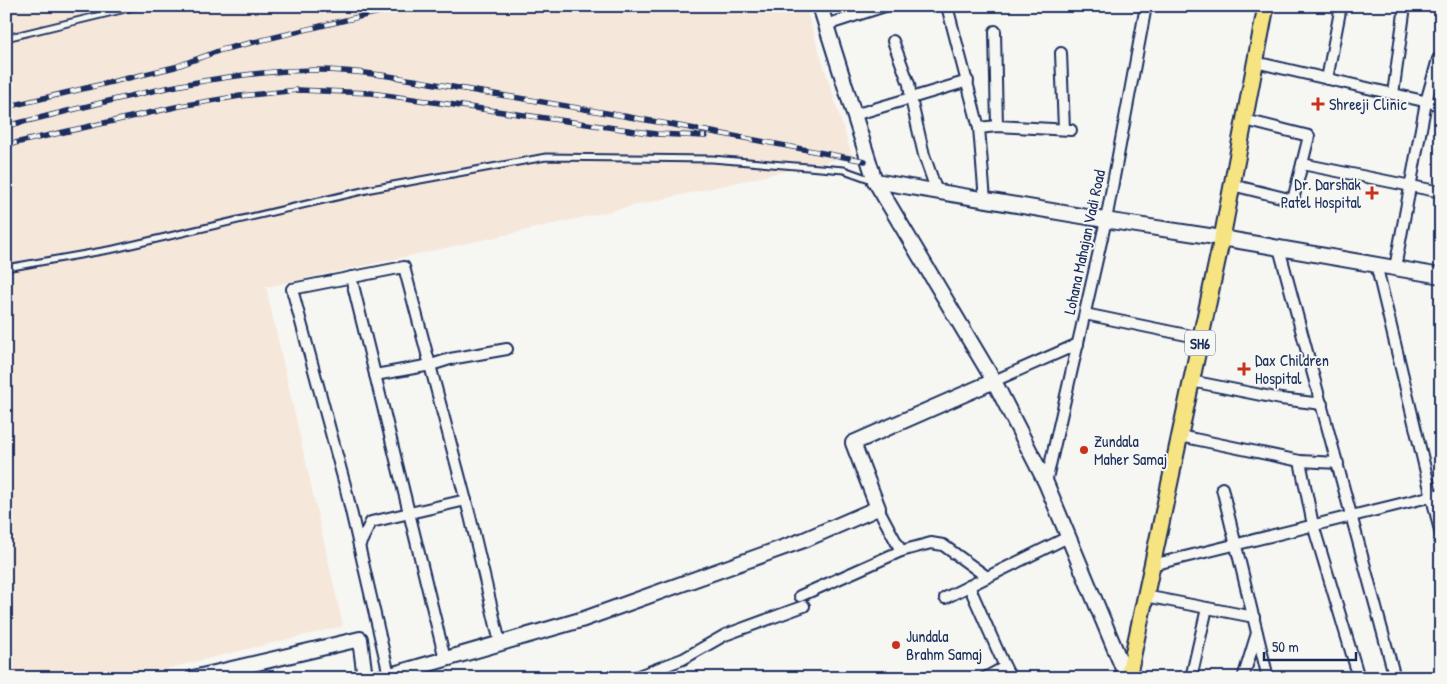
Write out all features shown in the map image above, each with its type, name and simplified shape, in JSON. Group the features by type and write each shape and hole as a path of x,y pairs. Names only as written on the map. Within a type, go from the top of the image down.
{"main road":[{"name":"SH6","path":"1127,678 1222,238 1266,6"}],"street":[{"path":"820,6 875,181 994,381 1046,483 1127,678"},
{"path":"826,25 885,6"},
{"path":"947,6 979,128 985,200"},
{"name":"Lohana Mahajan Vadi Road","path":"1046,483 1106,220 1146,6"},
{"path":"1327,79 1341,6"},
{"path":"1393,94 1405,6"},
{"path":"995,32 997,126"},
{"path":"893,41 909,84 924,155 937,192"},
{"path":"979,128 997,126 1067,130 1061,53"},
{"path":"1395,268 1426,102 1438,59 1441,58"},
{"path":"1256,62 1441,105"},
{"path":"854,115 968,81"},
{"path":"1232,185 1293,200 1309,136 1245,120"},
{"path":"1302,164 1441,192"},
{"path":"875,181 1441,276"},
{"path":"1279,248 1395,678"},
{"path":"1376,264 1436,495 1441,535"},
{"path":"500,644 466,500 404,267 292,289 345,486 359,546 384,677 500,644 584,619 804,540 878,508"},
{"path":"351,277 446,659"},
{"path":"1085,314 1200,338"},
{"path":"901,551 878,508 853,443 1078,344"},
{"path":"375,375 508,349"},
{"path":"1191,381 1280,399 1322,404"},
{"path":"1180,436 1300,462 1338,463"},
{"path":"1300,462 1313,525 1359,678"},
{"path":"1222,488 1268,678"},
{"path":"1152,565 1436,495"},
{"path":"359,546 371,522 466,500"},
{"path":"945,598 1068,536"},
{"path":"800,596 901,551 931,543 943,545 986,577"},
{"path":"969,586 1011,678"},
{"path":"1145,596 1254,617"},
{"path":"633,678 683,659 725,635 804,606"},
{"path":"1192,678 1207,608"},
{"path":"1243,678 1257,632"},
{"path":"203,677 360,639 365,678"},
{"path":"985,678 1005,667"}],"lane":[{"path":"6,38 138,6"},
{"path":"6,268 114,249 372,188 546,157 712,159 844,170 875,181"}],"shaded area":[{"path":"6,6 805,6 852,156 266,287 343,626 128,678 6,678"}],"railway":[{"path":"6,107 175,67 221,50 404,6"},
{"path":"6,126 160,89 238,76 316,70 361,72 472,90 865,161"},
{"path":"6,145 180,106 240,96 298,90 371,93 656,134 705,136"}],"place":[{"name":"Shreeji Clinic","path":"1318,104"},
{"name":"Dr. Darshak Patel Hospital","path":"1372,193"},
{"name":"Dax Children Hospital","path":"1244,369"},
{"name":"Zundala Maher Samaj","path":"1084,450"},
{"name":"Jundala Brahm Samaj","path":"896,645"}]}
